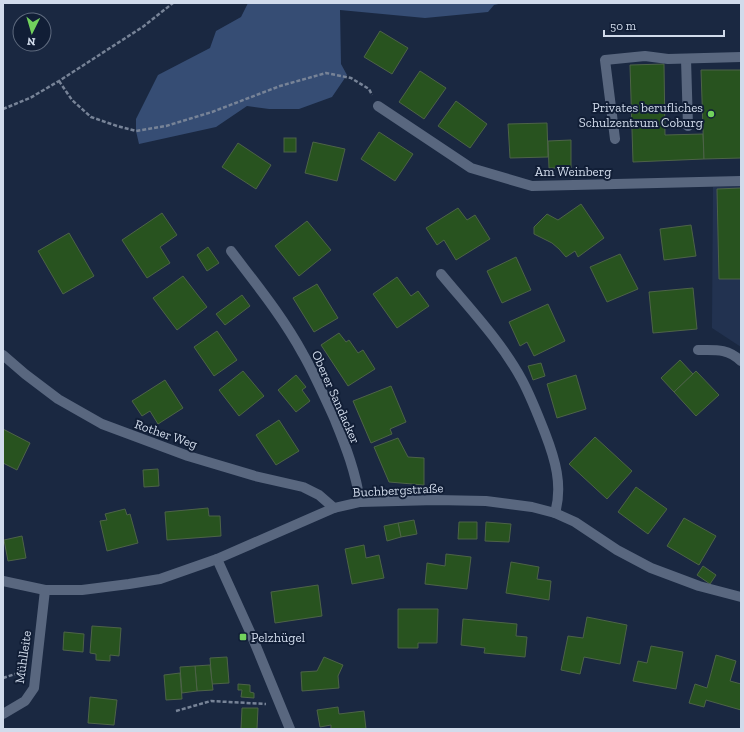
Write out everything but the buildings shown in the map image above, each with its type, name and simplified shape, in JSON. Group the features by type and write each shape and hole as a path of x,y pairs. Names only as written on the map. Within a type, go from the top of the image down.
{"street":[{"path":"615,139 605,60 645,56 668,59 741,57"},
{"path":"686,58 688,126"},
{"name":"Am Weinberg","path":"378,106 471,168 532,186 741,181"},
{"name":"Oberer Sandacker","path":"231,251 279,316 306,359 323,391 345,444 357,482 360,502"},
{"path":"441,274 485,326 504,352 525,387 538,414 551,448 557,470 559,501 555,513"},
{"path":"698,350 721,350 735,355 741,361"},
{"name":"Rother Weg","path":"3,355 58,399 102,424 188,456 254,476 303,487 319,495 334,508"},
{"name":"Buchbergstraße","path":"3,581 45,590 82,590 130,584 160,579 217,559 334,508 360,502 436,500 486,501 532,507 555,513 575,522 617,550 652,568 699,586 741,598"},
{"path":"217,559 252,634 290,729"},
{"name":"Mühlleite","path":"3,714 25,701 34,688 45,590"}],"path":[{"path":"3,109 30,98 59,81 144,26 173,3"},
{"path":"59,81 72,100 92,117 136,131 166,126 212,112 280,86 326,73 351,78 370,89 378,106"},
{"path":"3,678 36,667"},
{"path":"176,711 211,701 280,704"}],"shaded area":[{"path":"248,3 503,3 494,5 488,12 425,18 340,10 341,64 347,75 332,97 299,109 269,109 247,106 216,127 139,144 136,131 136,119 158,75 210,48 216,31 241,17"},
{"path":"741,186 741,347 712,328 713,187"}],"place":[{"name":"Privates berufliches Schulzentrum Coburg","path":"711,114"},
{"name":"Pelzhügel","path":"243,637"}]}
